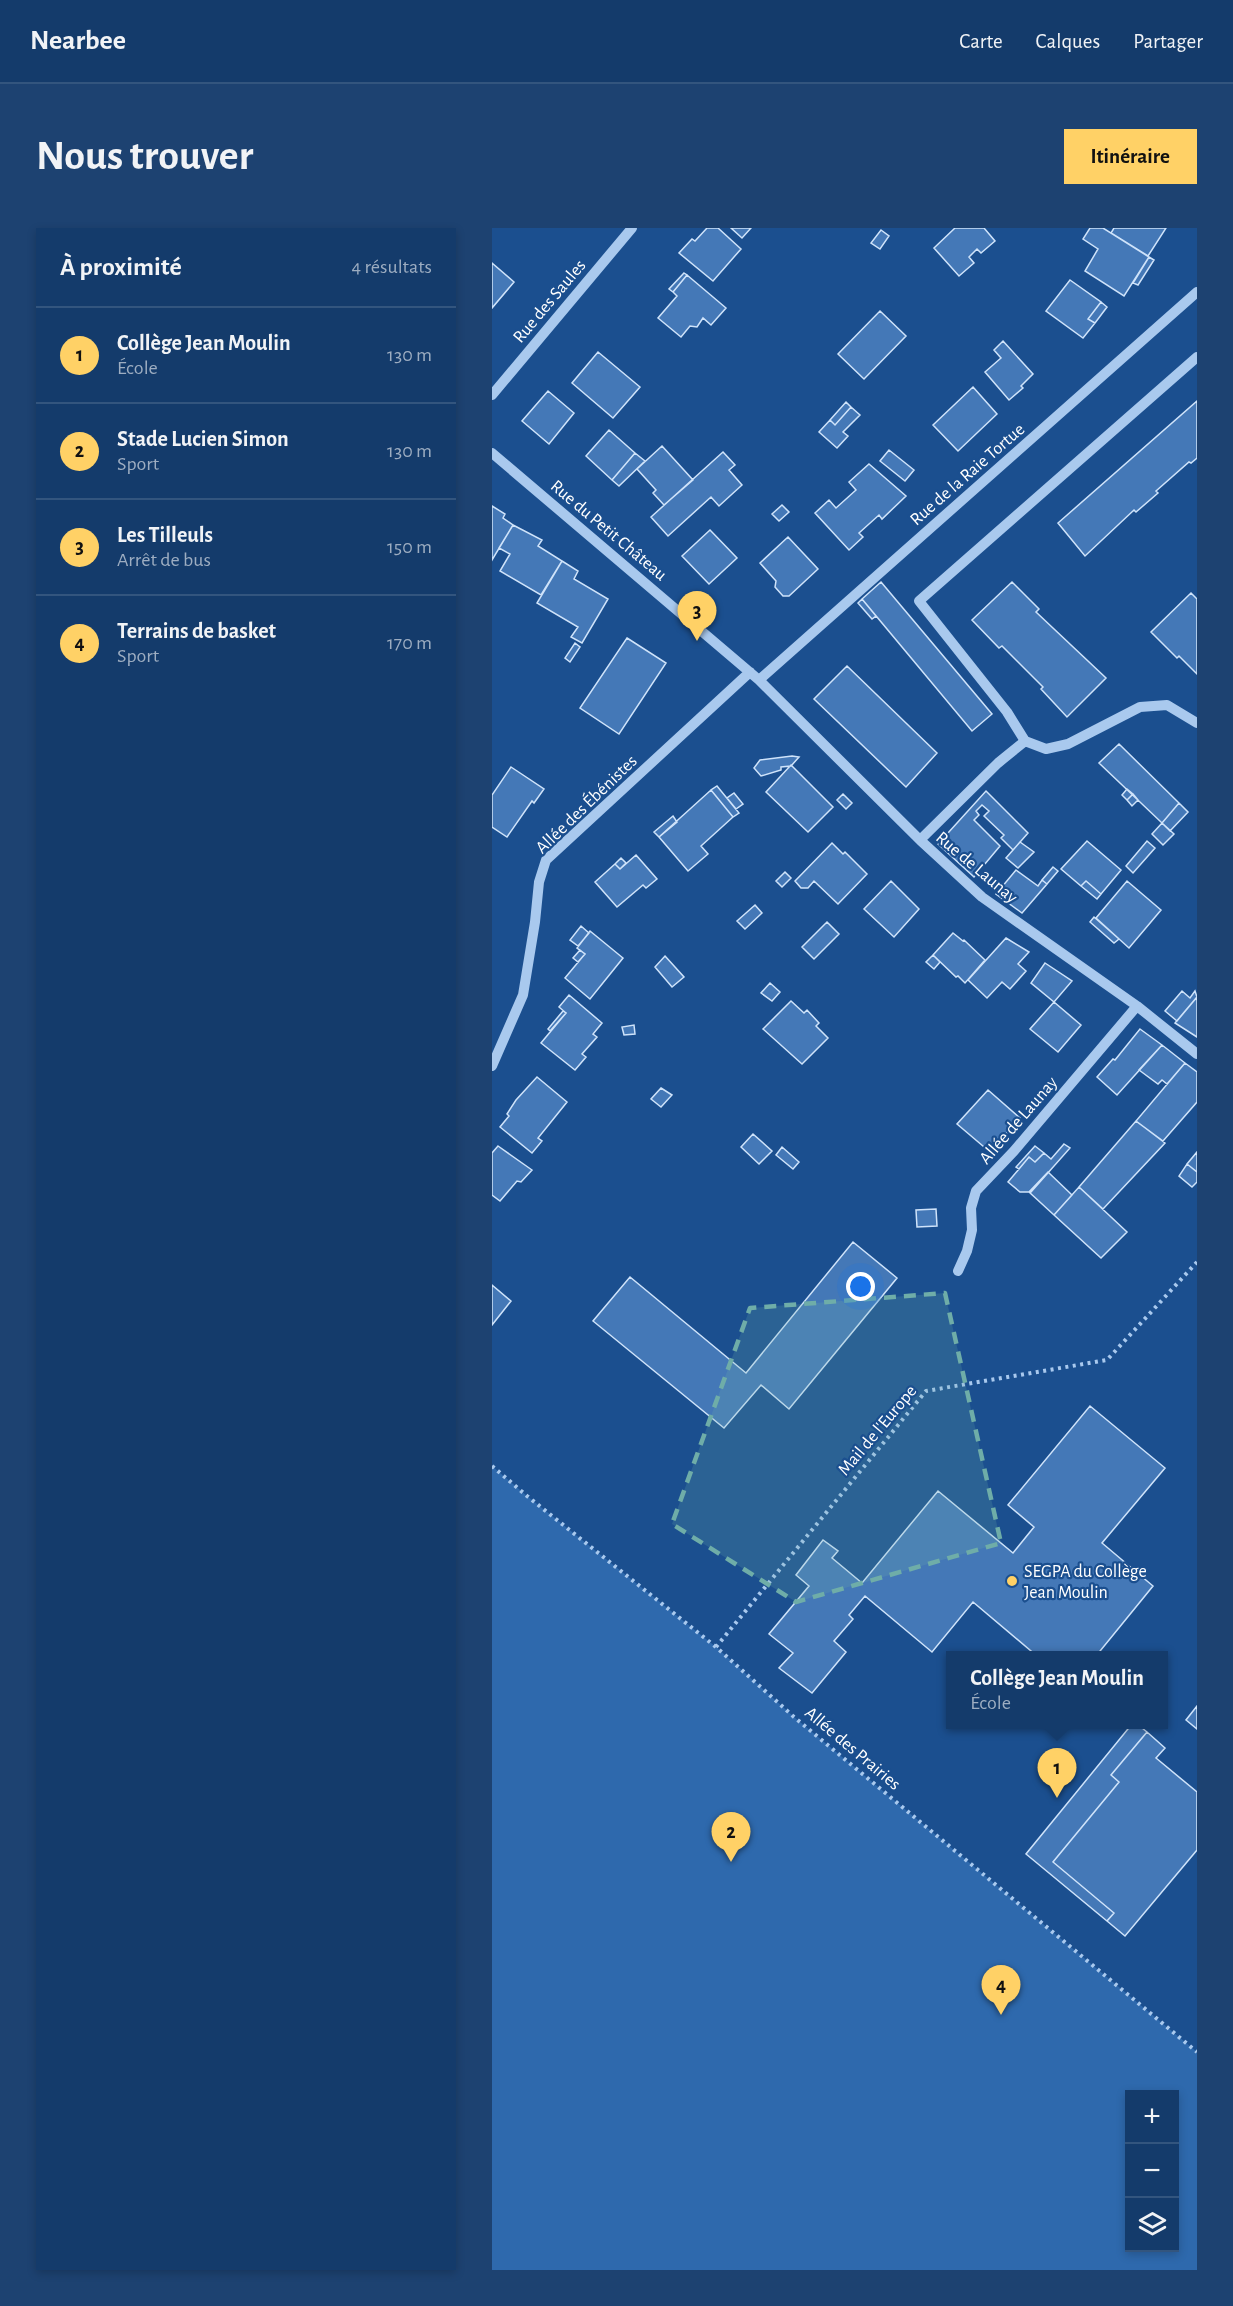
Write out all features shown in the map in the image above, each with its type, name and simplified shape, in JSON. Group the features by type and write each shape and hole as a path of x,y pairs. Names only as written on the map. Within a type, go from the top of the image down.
{"street":[{"name":"Rue des Saules","path":"492,395 632,228"},
{"name":"Rue de la Raie Tortue","path":"754,676 1197,292"},
{"path":"1197,357 919,601 1007,712 1025,741 1046,748 1068,744 1140,707 1167,705 1197,723"},
{"name":"Rue du Petit Château","path":"492,453 754,676"},
{"name":"Rue de Launay","path":"754,676 920,840 982,897 1137,1006 1197,1054"},
{"name":"Allée des Ébénistes","path":"492,1066 523,995 539,882 546,860 754,676"},
{"path":"920,840 998,763 1025,741"},
{"name":"Allée de Launay","path":"958,1271 967,1251 972,1230 971,1208 976,1191 1014,1151 1137,1006"}],"path":[{"name":"Mail de l'Europe","path":"716,1647 926,1391 1107,1360 1197,1262"},
{"name":"Allée des Prairies","path":"492,1466 716,1647 794,1717 1197,2052"}],"highlighted area":[{"path":"945,1293 1001,1543 796,1602 672,1524 750,1308"}],"shaded area":[{"path":"492,1466 716,1647 794,1717 1197,2052 1197,2270 492,2270"}],"building":[{"path":"707,228 718,228 741,249 713,281 679,253"},
{"path":"731,228 751,228 742,238"},
{"path":"955,228 984,228 995,241 981,253 977,249 969,257 974,263 959,276 934,248"},
{"path":"1090,228 1103,228 1149,257 1124,296 1085,271 1098,249 1083,239"},
{"path":"1114,228 1166,228 1148,256 1111,233"},
{"path":"881,230 889,236 880,249 871,243"},
{"path":"1149,257 1154,260 1138,285 1133,283"},
{"path":"492,263 514,282 492,308"},
{"path":"684,273 687,275 673,292 669,289"},
{"path":"687,275 726,308 711,325 703,318 697,327 690,326 681,337 658,318 677,296 673,292"},
{"path":"1070,280 1101,302 1088,319 1095,323 1083,338 1046,311"},
{"path":"1101,302 1107,307 1095,323 1088,319"},
{"path":"880,311 906,336 864,379 838,354"},
{"path":"1003,341 1033,374 1021,386 1023,388 1009,400 985,372 1001,358 994,350"},
{"path":"598,352 640,387 613,418 572,383"},
{"path":"973,387 997,414 958,451 933,425"},
{"path":"548,391 574,413 549,444 522,421"},
{"path":"1197,401 1197,458 1189,462 1156,491 1158,493 1136,512 1134,510 1085,556 1058,523"},
{"path":"846,402 851,407 835,425 830,420"},
{"path":"851,407 860,415 843,432 848,436 837,448 819,432 830,420 835,425"},
{"path":"609,430 635,453 612,480 586,456"},
{"path":"662,446 693,480 664,505 653,493 656,490 637,469"},
{"path":"889,450 914,470 905,481 880,461"},
{"path":"723,452 735,465 729,470 742,485 719,506 711,497 668,536 651,517"},
{"path":"635,453 645,461 619,486 612,480"},
{"path":"869,464 906,496 882,519 879,515 859,533 863,537 849,550 815,513 829,500 836,508 856,490 849,482"},
{"path":"782,505 789,512 779,521 772,514"},
{"path":"492,506 505,514 503,518 513,525 492,560"},
{"path":"513,525 542,540 538,546 562,561 541,595 500,571 510,554 499,548"},
{"path":"710,530 737,558 709,584 682,556"},
{"path":"788,537 818,569 789,596 783,596 775,587 776,581 760,563"},
{"path":"562,561 578,571 574,579 608,599 582,643 571,637 578,627 537,603"},
{"path":"881,582 992,714 972,731 862,599"},
{"path":"1012,582 1039,609 1036,612 1106,678 1067,717 1041,689 1043,687 1002,646 999,648 972,620"},
{"path":"1191,593 1197,599 1197,674 1151,632"},
{"path":"862,599 876,616 872,619 858,603"},
{"path":"627,638 666,663 619,734 580,708"},
{"path":"575,643 580,647 570,662 565,658"},
{"path":"847,666 937,753 906,787 814,699"},
{"path":"1119,744 1179,803 1162,823 1099,763"},
{"path":"799,757 791,766 781,767 781,770 761,776 754,768 760,760"},
{"path":"791,765 833,807 808,832 766,792"},
{"path":"511,767 544,789 534,803 532,801 507,837 492,827 492,795"},
{"path":"717,786 739,813 733,817 711,790"},
{"path":"1127,789 1133,794 1127,800 1122,795"},
{"path":"711,790 733,817 701,846 708,854 688,871 659,837"},
{"path":"986,791 1028,833 1013,850 1001,838 1004,835 984,816 989,811 982,805 976,811 979,815 974,820 1000,846 974,877 938,844"},
{"path":"734,793 743,804 736,809 727,798"},
{"path":"843,794 852,803 846,809 837,800"},
{"path":"1133,794 1138,800 1132,806 1127,800"},
{"path":"1179,803 1188,812 1170,831 1162,823"},
{"path":"673,816 677,822 659,837 654,832"},
{"path":"1162,823 1174,834 1163,845 1152,834"},
{"path":"1087,841 1121,870 1101,894 1086,881 1081,886 1061,869"},
{"path":"1147,841 1155,848 1133,873 1126,866"},
{"path":"1020,842 1034,852 1018,868 1006,858"},
{"path":"832,843 843,854 845,852 867,874 838,904 814,881 808,888 801,888 795,881"},
{"path":"636,855 657,879 646,888 643,885 617,907 595,882 615,864 620,869"},
{"path":"621,858 626,863 620,869 615,864"},
{"path":"1053,867 1058,871 1047,884 1042,880"},
{"path":"1016,870 1038,886 1042,880 1047,884 1022,913 996,894"},
{"path":"785,872 791,878 782,887 776,881"},
{"path":"891,881 919,909 894,937 864,909"},
{"path":"1086,881 1101,894 1097,899 1081,886"},
{"path":"1127,881 1161,910 1129,948 1096,918"},
{"path":"755,905 762,913 745,929 737,921"},
{"path":"1094,917 1119,939 1114,943 1090,922"},
{"path":"827,922 839,934 814,959 802,947"},
{"path":"581,926 589,933 578,946 570,940"},
{"path":"590,931 623,958 590,999 565,978 585,954 577,948"},
{"path":"953,933 985,960 965,983 933,955"},
{"path":"1006,938 1029,952 1018,964 1026,971 1010,989 1002,982 987,998 968,980"},
{"path":"580,950 585,954 578,962 573,958"},
{"path":"933,955 940,962 934,969 926,962"},
{"path":"665,956 684,977 672,987 655,967"},
{"path":"1045,963 1072,981 1054,1002 1031,983"},
{"path":"770,983 780,992 772,1001 761,993"},
{"path":"1182,991 1190,998 1195,991 1197,997 1177,1021 1165,1011"},
{"path":"569,995 602,1023 593,1034 597,1037 582,1054 586,1057 575,1070 541,1043 566,1013 559,1007"},
{"path":"1197,997 1197,1037 1175,1023"},
{"path":"791,1001 804,1013 807,1010 819,1023 816,1026 828,1038 802,1064 763,1029"},
{"path":"1054,1002 1081,1025 1058,1052 1030,1029"},
{"path":"563,1011 566,1013 550,1031 548,1029"},
{"path":"634,1025 635,1034 624,1035 622,1027"},
{"path":"1140,1029 1162,1045 1117,1095 1097,1077 1113,1059 1115,1060"},
{"path":"1162,1045 1185,1063 1167,1084 1162,1080 1158,1084 1139,1070"},
{"path":"1185,1063 1197,1072 1197,1102 1163,1141 1136,1121"},
{"path":"537,1077 567,1102 538,1138 542,1141 532,1153 500,1127 509,1116 507,1114 516,1100"},
{"path":"661,1088 672,1095 661,1107 651,1099"},
{"path":"988,1090 1020,1118 990,1152 957,1124"},
{"path":"1136,1121 1165,1143 1103,1209 1079,1187"},
{"path":"753,1134 772,1151 759,1164 741,1147"},
{"path":"1064,1144 1070,1148 1031,1192 1020,1192 1008,1182 1029,1157 1035,1162 1044,1153 1051,1159"},
{"path":"498,1146 532,1170 521,1182 517,1181 500,1201 492,1195 492,1153"},
{"path":"1035,1146 1044,1153 1035,1162 1029,1157 1019,1169 1016,1167"},
{"path":"782,1147 799,1162 793,1169 776,1155"},
{"path":"1197,1152 1197,1172 1187,1164"},
{"path":"1187,1164 1197,1172 1197,1182 1192,1187 1179,1176"},
{"path":"1048,1172 1072,1195 1054,1215 1029,1192"},
{"path":"1079,1187 1127,1232 1101,1258 1054,1215"},
{"path":"936,1209 937,1226 917,1227 916,1210"},
{"path":"853,1242 897,1278 789,1409 761,1385 724,1428 593,1321 630,1277 746,1373"},
{"path":"492,1285 511,1301 492,1325"},
{"path":"1090,1406 1165,1468 1102,1543 1153,1586 1100,1651 1031,1651 973,1602 932,1652 865,1596 849,1615 853,1619 834,1641 846,1652 812,1693 779,1668 793,1653 769,1634 809,1586 796,1575 823,1540 838,1551 832,1558 862,1583 938,1491 1013,1553 1034,1527 1008,1505"},
{"path":"1197,1706 1197,1729 1186,1720"},
{"path":"1128,1729 1143,1729 1147,1732 1111,1775 1119,1782 1053,1862 1114,1913 1107,1921 1026,1854"},
{"path":"1147,1732 1165,1748 1156,1758 1197,1792 1197,1850 1125,1936 1107,1921 1114,1913 1053,1862 1119,1782 1111,1775"}],"place":[{"name":"Les Tilleuls","path":"697,641"},
{"name":"SEGPA du Collège Jean Moulin","path":"1012,1581"},
{"name":"Collège Jean Moulin","path":"1057,1798"},
{"name":"Stade Lucien Simon","path":"731,1862"},
{"name":"Terrains de basket","path":"1001,2015"}]}
